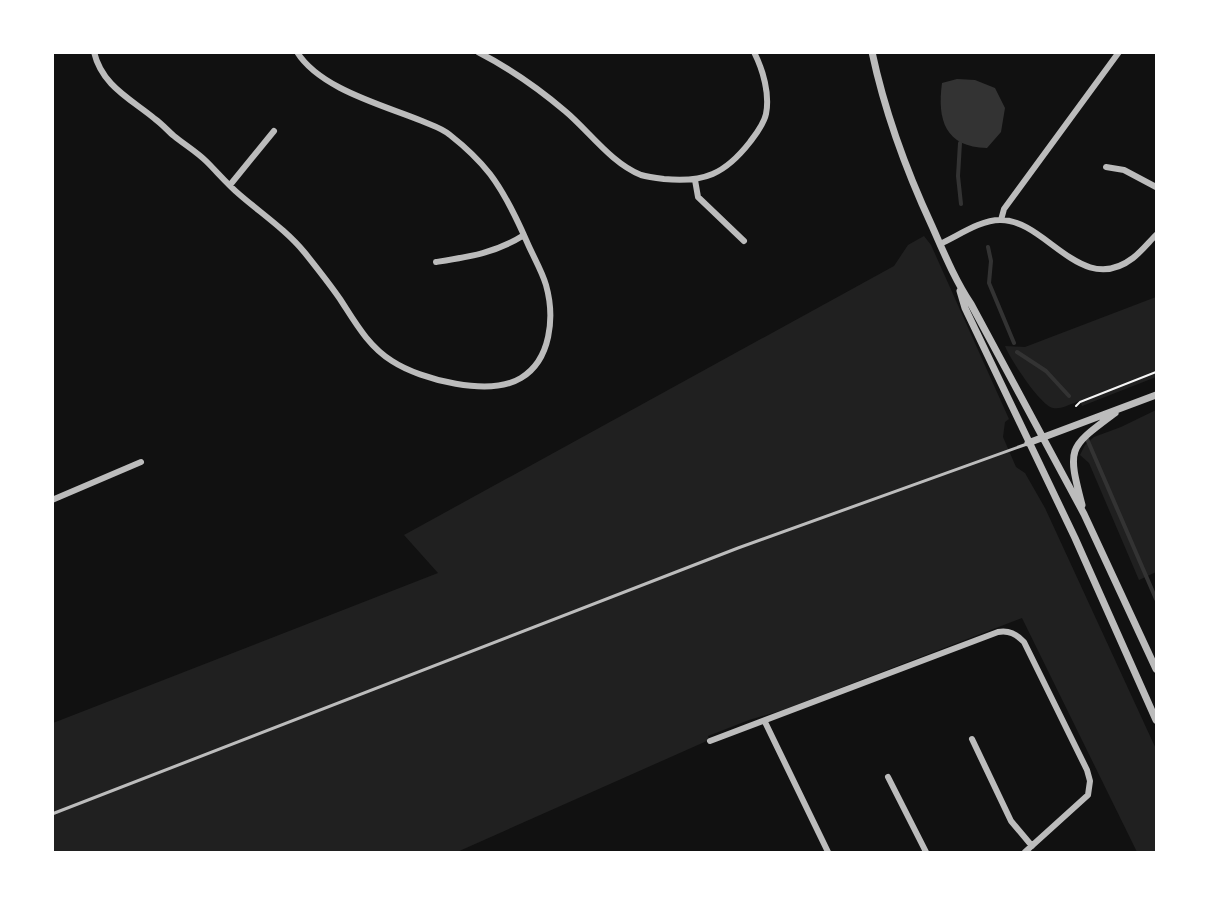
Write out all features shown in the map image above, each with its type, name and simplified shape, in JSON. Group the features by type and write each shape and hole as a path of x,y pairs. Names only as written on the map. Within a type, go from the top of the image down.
{"street":[{"path":"94,52 104,77 119,92 155,118 205,160 230,185 277,224 304,252 327,281 361,333 380,352 397,364 423,377 456,384 483,386 515,382 532,370 544,353 550,308 546,284 524,235 512,210 489,173 447,132 333,85 302,60 297,52"},
{"path":"478,52 535,87 627,167 642,175 656,178 695,180 722,170 745,148 757,133 766,115 762,68 754,52"},
{"path":"872,52 888,117 912,181 959,286 965,308 1075,538 1156,720"},
{"path":"1001,220 1004,209 1119,52"},
{"path":"230,185 274,131"},
{"path":"1106,167 1132,174 1156,187"},
{"path":"695,180 698,197 744,241"},
{"path":"940,244 980,225 1001,220 1026,226 1078,263 1094,268 1111,267 1126,262 1156,235"},
{"path":"436,262 490,252 524,235"},
{"path":"959,286 972,304 1084,514 1156,669"},
{"path":"1028,443 1156,395"},
{"path":"1084,514 1073,465 1075,449 1079,441 1122,408"},
{"path":"52,500 141,462"},
{"path":"710,741 998,632 1005,630 1012,632 1024,642 1087,770 1090,781 1088,795 1025,852"},
{"path":"765,722 828,852"},
{"path":"972,739 1011,821 1032,846"},
{"path":"888,777 926,852"}],"lane":[{"path":"52,814 738,548 1028,443"}],"path":[{"path":"1076,406 1080,402 1156,372"}],"shaded area":[{"path":"957,79 975,80 995,88 1005,108 1001,132 987,148 962,143 953,137 943,120 942,83"},
{"path":"924,236 931,245 1009,419 1005,422 1003,437 1016,467 1025,473 1045,508 1156,749 1156,852 1137,852 1022,618 783,710 708,736 709,740 457,852 53,852 53,723 438,573 404,535 894,266 908,245"},
{"path":"1156,297 1156,377 1082,406 1080,401 1059,408 1047,405 1026,381 1005,346 1025,347"},
{"path":"1156,410 1156,572 1139,580 1089,463 1080,455 1085,445 1094,437"}],"waterway":[{"path":"960,143 958,176 961,204"},
{"path":"988,247 991,261 989,283 1014,343"},
{"path":"1017,352 1046,371 1069,396"},
{"path":"1087,439 1156,599"}]}
